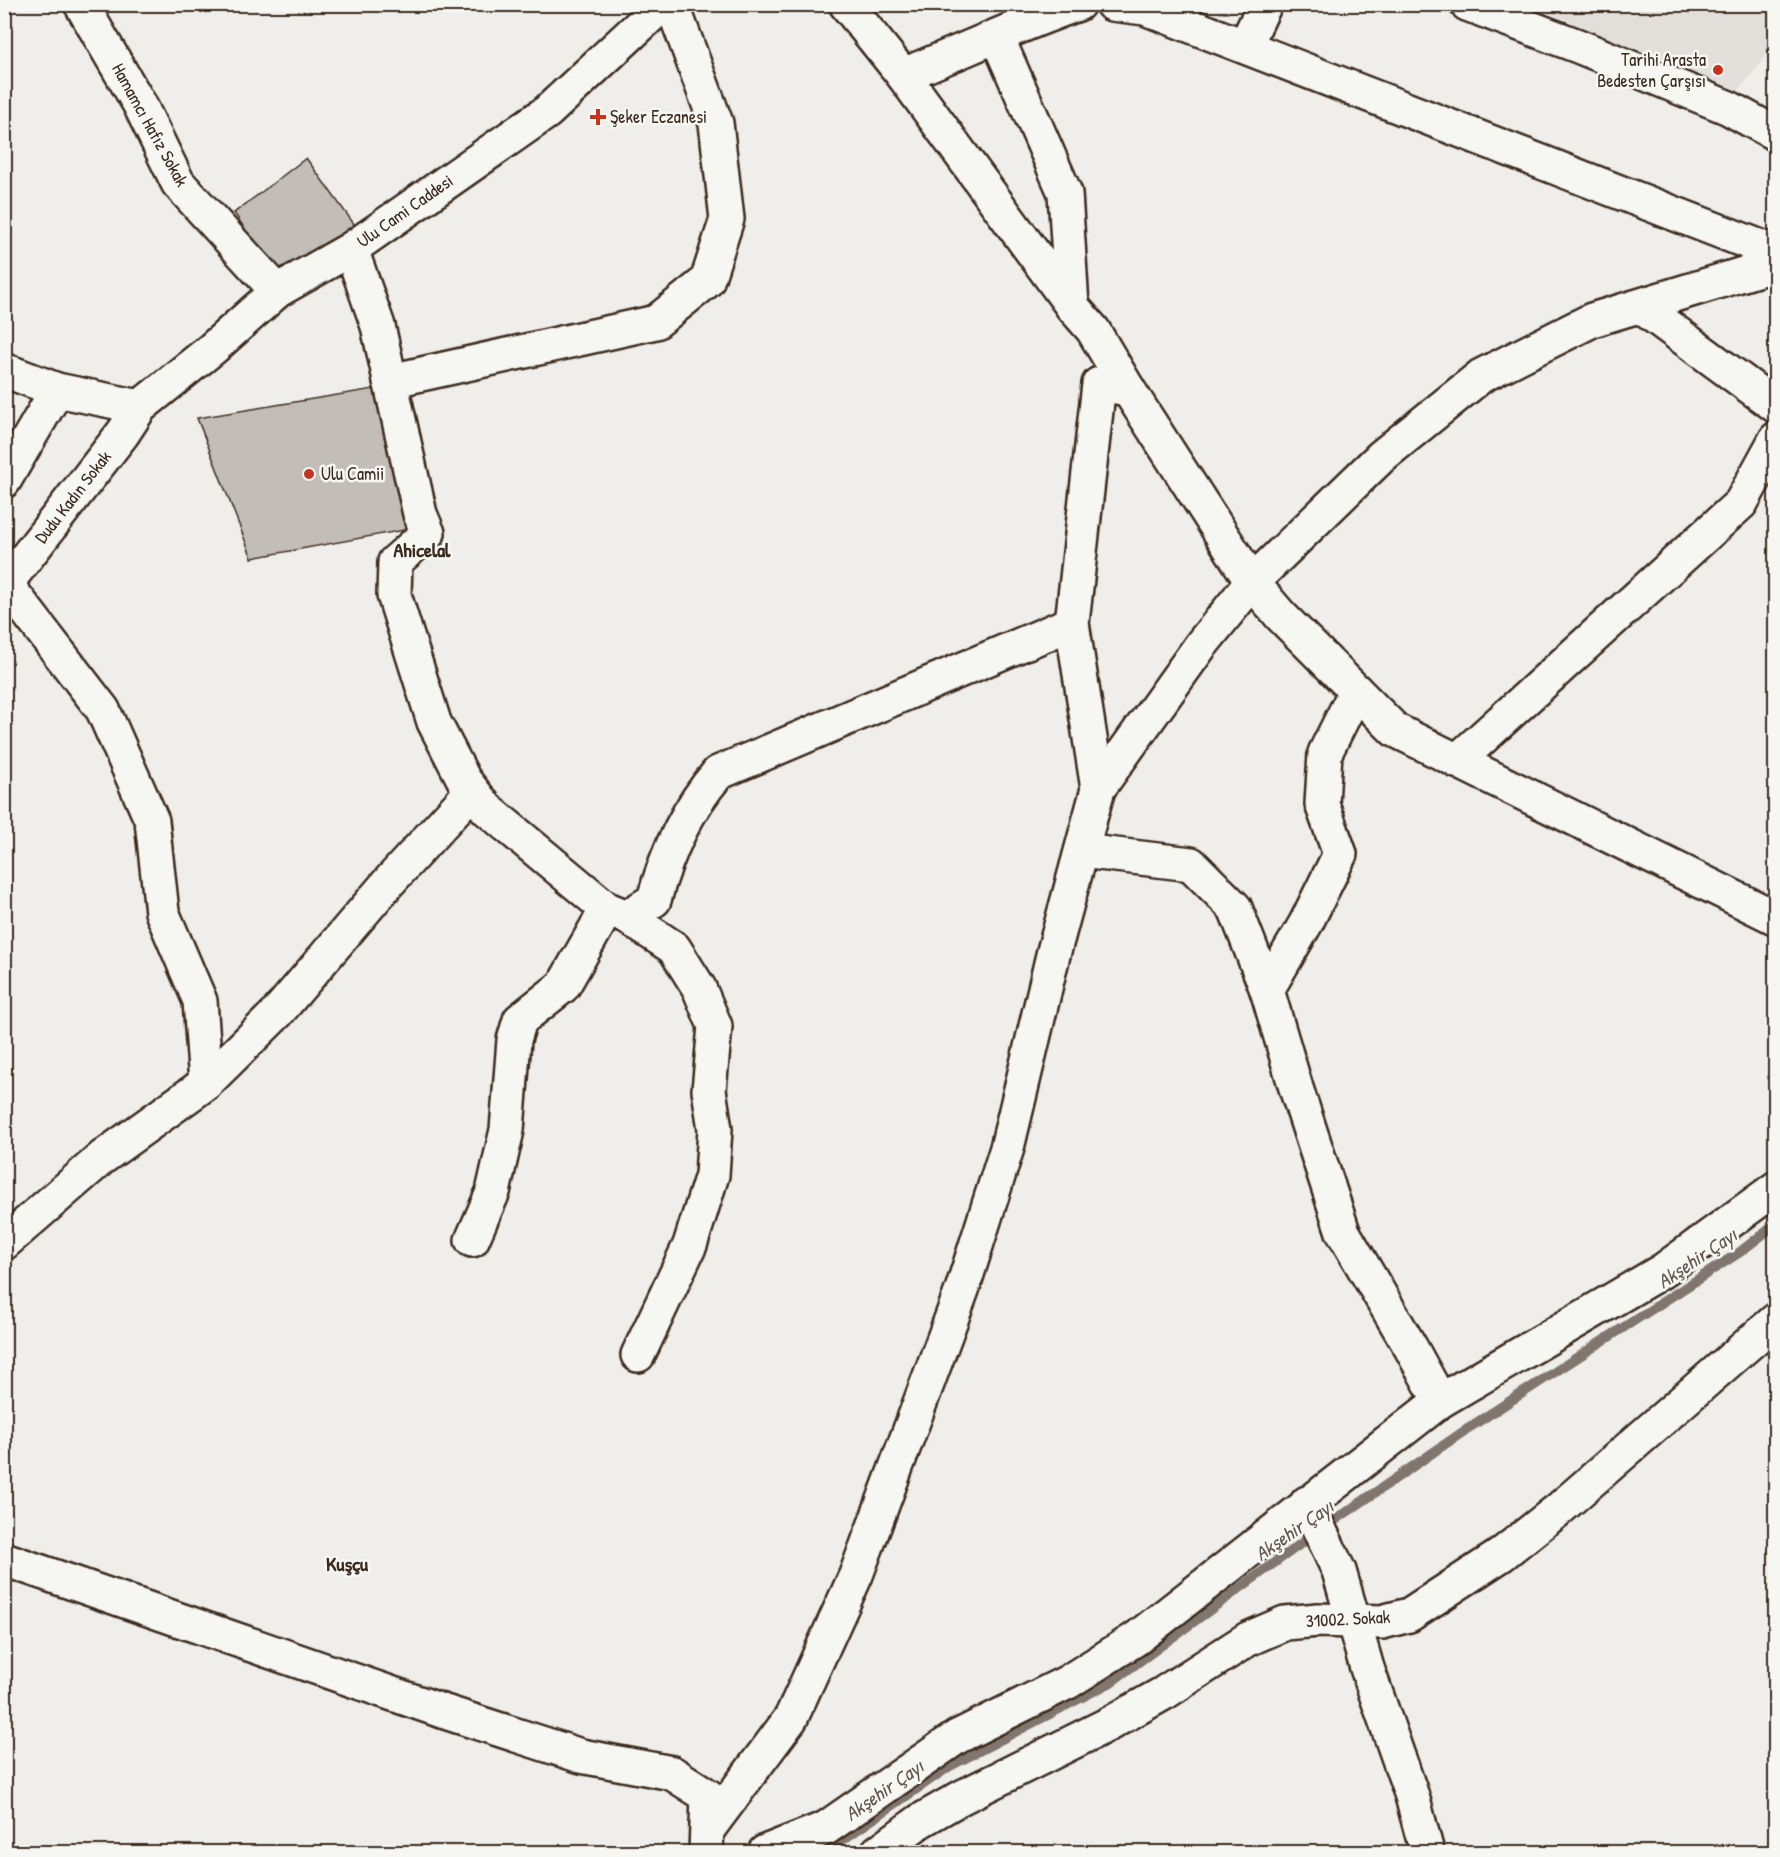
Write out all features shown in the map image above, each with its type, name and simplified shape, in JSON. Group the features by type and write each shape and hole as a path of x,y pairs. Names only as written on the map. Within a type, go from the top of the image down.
{"street":[{"name":"Hamamcı Hafız Sokak","path":"81,4 140,105 178,183 278,291"},
{"name":"Ulu Cami Caddesi","path":"140,407 212,349 278,291 351,249 547,112 663,4"},
{"path":"390,381 656,322 707,281 727,219 716,123 672,4"},
{"path":"846,4 903,75 1072,306 1094,330 1128,389 1252,582 1281,616 1395,730 1776,918"},
{"path":"903,75 997,37 1027,12 1078,4"},
{"path":"1112,4 1145,8 1776,253"},
{"path":"1245,46 1265,4"},
{"path":"1484,8 1729,108 1776,134"},
{"path":"997,37 1065,193 1072,306"},
{"path":"351,249 378,326 420,514 429,534 395,562 394,595 434,722 464,780 487,809 617,913 674,948 699,988 715,1026 709,1090 715,1129 712,1175 690,1245 638,1355"},
{"path":"707,1840 791,1718 856,1575 872,1532 962,1290 1008,1148 1053,955 1098,789 1201,645 1252,582 1382,456 1481,376 1592,320 1776,264"},
{"path":"1640,306 1776,406"},
{"path":"4,370 57,390 140,407"},
{"path":"1098,789 1072,623 1099,384 1128,389"},
{"path":"4,481 57,390"},
{"name":"Dudu Kadın Sokak","path":"5,585 123,433 140,407"},
{"path":"1458,761 1741,503 1776,439"},
{"path":"5,585 103,710 152,821 162,912 200,1001 206,1083"},
{"path":"472,1240 493,1192 504,1140 514,1040 520,1020 562,986 617,913 654,900 663,868 687,819 703,790 718,773 1072,623"},
{"path":"1267,990 1340,854 1322,804 1325,753 1356,691"},
{"path":"4,1243 103,1157 206,1083 277,1012 387,884 472,792"},
{"path":"1082,851 1191,864 1235,908 1267,990 1343,1232 1440,1401"},
{"path":"765,1852 826,1828 957,1737 1068,1682 1137,1638 1440,1401 1662,1271 1776,1188"},
{"name":"31002. Sokak","path":"878,1852 937,1811 1109,1724 1164,1693 1248,1639 1285,1623 1318,1620 1382,1622 1409,1615 1501,1555 1558,1510 1776,1320"},
{"path":"1307,1503 1339,1571 1367,1668 1412,1796 1427,1852"},
{"path":"4,1559 581,1756 672,1773 708,1796 707,1840"}],"shaded area":[{"name":"Tarihi Arasta Bedesten Çarşısı","path":"1530,5 1775,5 1775,45 1736,94"}],"building":[{"path":"306,158 357,228 283,284 234,213"},
{"name":"Ulu Camii","path":"386,387 410,529 252,558 197,418"}],"waterway":[{"name":"Akşehir Çayı","path":"825,1852 950,1766 1111,1682 1292,1550 1470,1427 1740,1252 1776,1224"}],"place":[{"name":"Tarihi Arasta Bedesten Çarşısı","path":"1718,70"},
{"name":"Şeker Eczanesi","path":"598,117"},
{"name":"Ulu Camii","path":"309,474"}],"district":[{"name":"Ahicelal","path":"422,550"},
{"name":"Kuşçu","path":"347,1564"}]}
